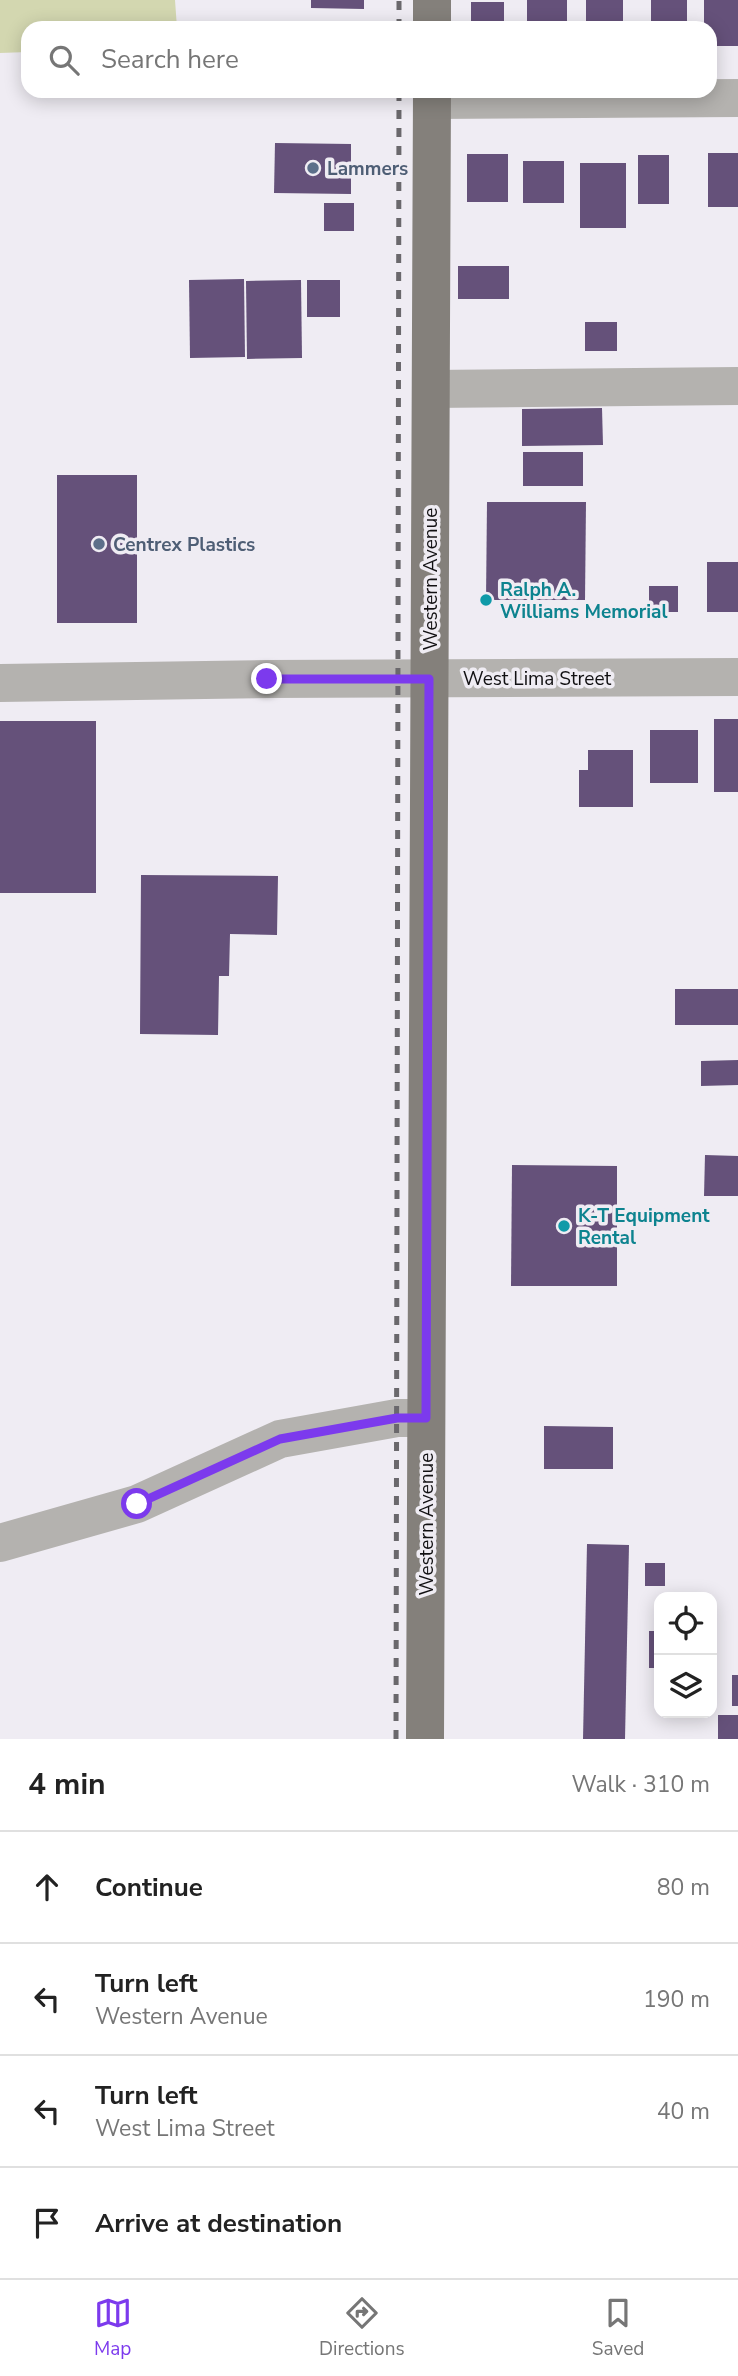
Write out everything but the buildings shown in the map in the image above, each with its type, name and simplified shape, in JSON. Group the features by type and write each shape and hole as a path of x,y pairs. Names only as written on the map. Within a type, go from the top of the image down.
{"main road":[{"path":"432,0 432,21"},
{"name":"Western Avenue","path":"425,1739 432,98"}],"street":[{"path":"717,97 738,97"},
{"path":"431,389 738,386"},
{"name":"West Lima Street","path":"0,683 738,677"},
{"path":"0,1543 137,1504 280,1439 397,1418 426,1418"}],"green space":[{"path":"0,0 175,0 176,21 21,21 21,52 0,53"}],"railway":[{"path":"399,0 399,21"},
{"path":"396,1739 399,98"}],"place":[{"name":"Lammers","path":"313,168"},
{"name":"Centrex Plastics","path":"99,544"},
{"name":"Ralph A. Williams Memorial","path":"486,600"},
{"name":"K-T Equipment Rental","path":"564,1226"}],"route":[{"path":"137,1504 280,1439 397,1418 426,1418 429,679 267,679"}]}
